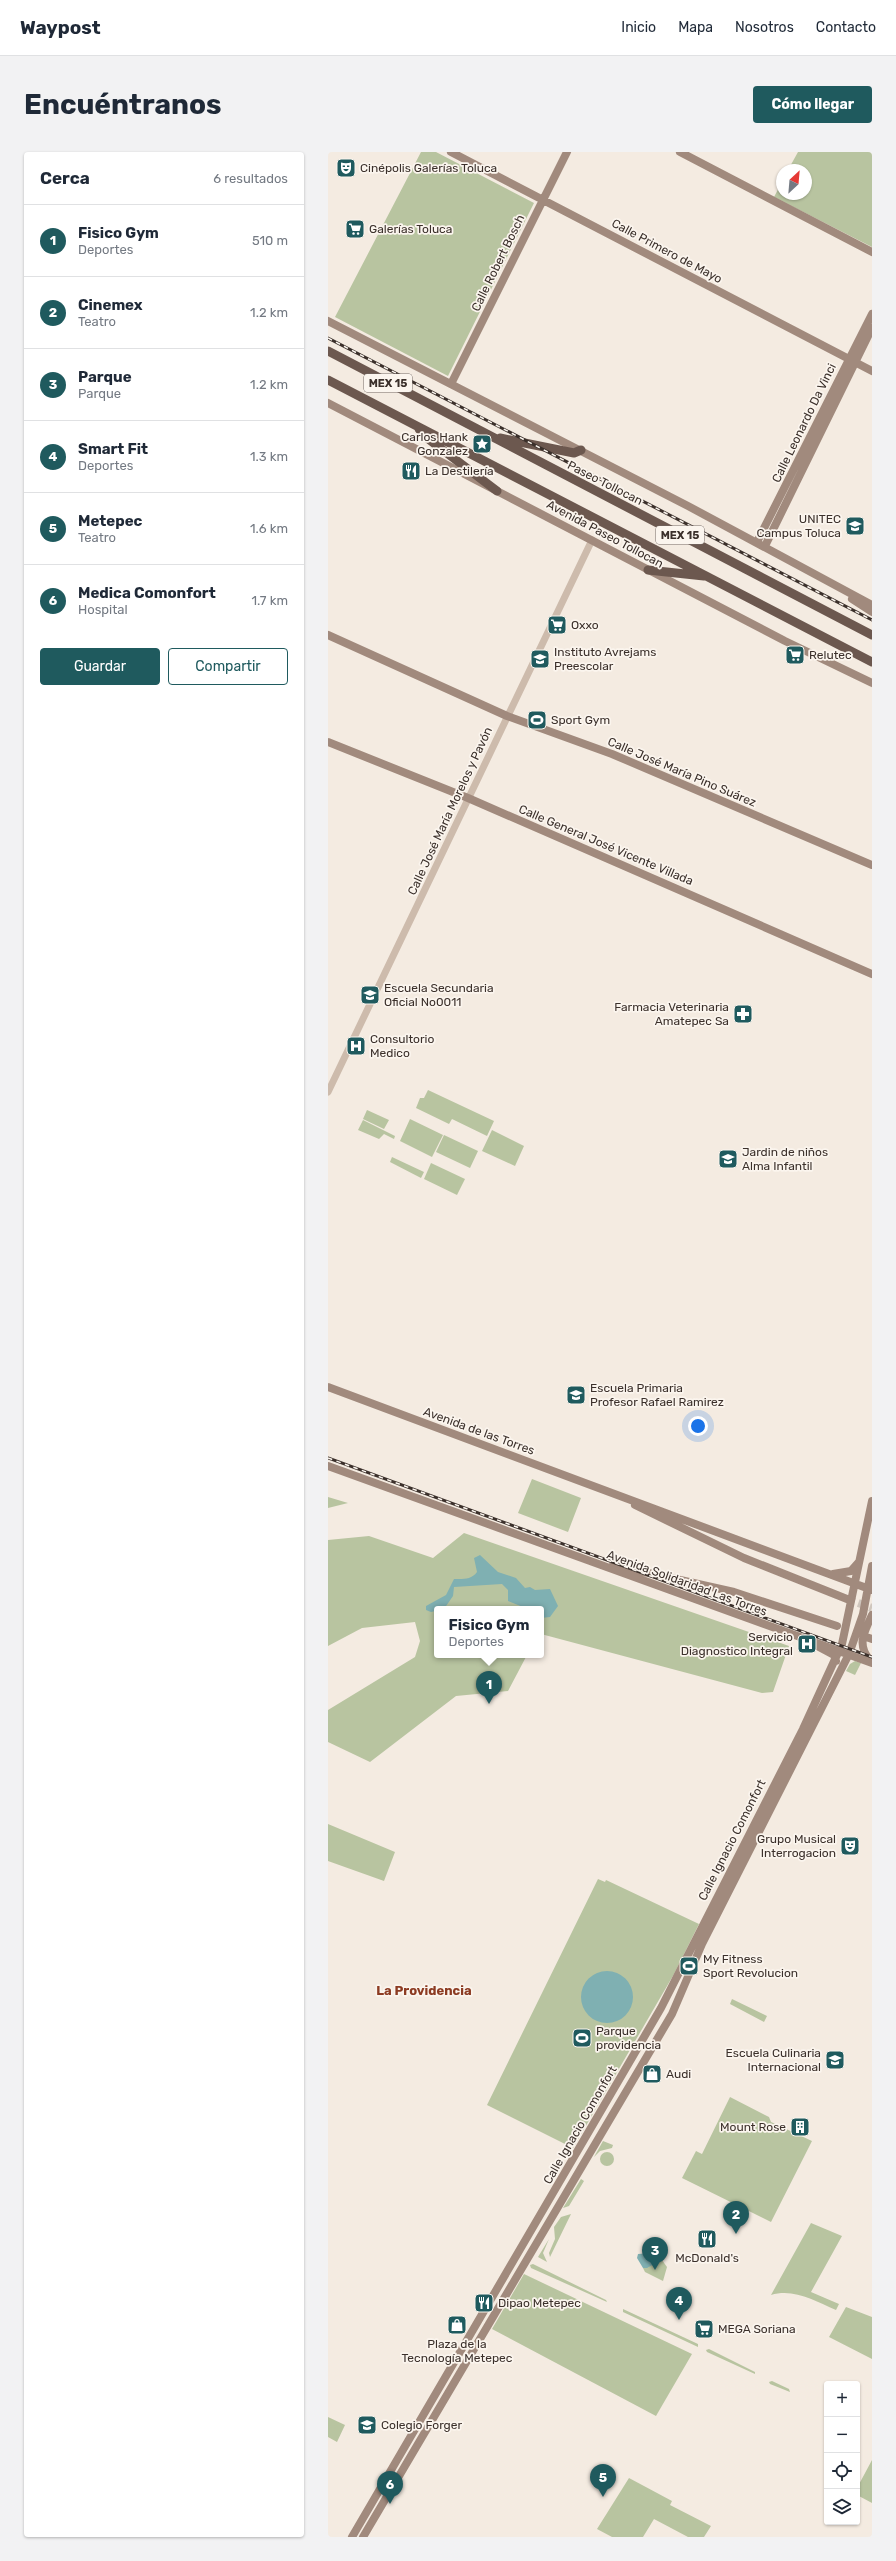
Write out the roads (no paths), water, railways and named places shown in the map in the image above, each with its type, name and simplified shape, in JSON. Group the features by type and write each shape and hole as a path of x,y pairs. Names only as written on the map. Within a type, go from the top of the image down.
{"highway":[{"name":"Paseo Tollocan","path":"328,351 872,635"},
{"name":"MEX 15","path":"328,380 872,662"},
{"path":"416,425 427,438 497,491"},
{"path":"488,435 574,453 581,450"},
{"path":"648,570 708,576"}],"main road":[{"name":"Calle Primero de Mayo","path":"451,152 872,371"},
{"name":"Calle Robert Bosch","path":"451,384 567,152"},
{"path":"680,152 872,252"},
{"name":"Calle Leonardo Da Vinci","path":"761,544 852,361 872,314"},
{"path":"328,321 761,544 835,585 870,608"},
{"name":"Calle Leonardo Da Vinci","path":"852,361 872,328"},
{"name":"Avenida Paseo Tollocan","path":"328,403 648,570 872,683"},
{"name":"Calle José María Pino Suárez","path":"328,635 507,716 612,754 872,865"},
{"name":"Calle General José Vicente Villada","path":"328,742 468,798 872,974"},
{"name":"Avenida de las Torres","path":"328,1387 623,1496"},
{"path":"328,1466 594,1562"},
{"path":"623,1496 870,1589"},
{"path":"623,1496 655,1516 744,1558 847,1599"},
{"name":"Calle Ignacio Comonfort","path":"352,2537 661,2008 836,1661 841,1650 856,1584 872,1500"},
{"path":"832,1574 851,1571 861,1557"},
{"name":"Avenida Solidaridad Las Torres","path":"594,1562 734,1592 837,1626"},
{"name":"Avenida Solidaridad Las Torres","path":"594,1562 872,1662"},
{"name":"Calle Ignacio Comonfort","path":"363,2537 669,2019 693,1963 843,1668 863,1614 870,1589 872,1566"},
{"path":"872,1615 862,1641 864,1653 872,1662"},
{"path":"794,1634 834,1655 836,1661"},
{"path":"843,1668 851,1662 862,1658"}],"street":[{"name":"Calle José María Morelos y Pavón","path":"328,1092 592,540"}],"water":[{"path":"480,1555 498,1572 516,1578 525,1588 530,1587 535,1590 550,1589 558,1606 550,1617 544,1618 544,1606 520,1606 508,1601 508,1590 502,1584 454,1587 453,1596 446,1606 434,1606 434,1611 431,1612 426,1610 426,1606 446,1595 454,1579 467,1578 475,1575 477,1572 474,1558"},
{"path":"602,1971 612,1971 622,1975 629,1982 633,1992 633,2002 629,2012 622,2019 612,2023 602,2023 592,2019 585,2012 581,2002 581,1992 585,1982 592,1975"},
{"path":"651,2253 663,2259 647,2268 643,2268 637,2258 638,2254"}],"tunnel":[{"path":"847,1599 872,1608"}],"railway":[{"path":"328,338 872,620"},
{"path":"328,1458 872,1657"}],"place":[{"name":"Cinépolis Galerías Toluca","path":"346,168"},
{"name":"Galerías Toluca","path":"355,229"},
{"name":"Carlos Hank Gonzalez","path":"482,444"},
{"name":"La Destilería","path":"411,471"},
{"name":"UNITEC Campus Toluca","path":"855,526"},
{"name":"Oxxo","path":"557,625"},
{"name":"Relutec","path":"795,655"},
{"name":"Instituto Avrejams Preescolar","path":"540,659"},
{"name":"Sport Gym","path":"537,720"},
{"name":"Escuela Secundaria Oficial No0011","path":"370,995"},
{"name":"Farmacia Veterinaria Amatepec Sa","path":"743,1014"},
{"name":"Consultorio Medico","path":"356,1046"},
{"name":"Jardin de niños Alma Infantil","path":"728,1159"},
{"name":"Escuela Primaria Profesor Rafael Ramirez","path":"576,1395"},
{"name":"Servicio Diagnostico Integral","path":"807,1644"},
{"name":"Fisico Gym","path":"489,1704"},
{"name":"Grupo Musical Interrogacion","path":"850,1846"},
{"name":"My Fitness Sport Revolucion","path":"689,1966"},
{"name":"Parque providencia","path":"582,2038"},
{"name":"Escuela Culinaria Internacional","path":"835,2060"},
{"name":"Audi","path":"652,2074"},
{"name":"Mount Rose","path":"800,2127"},
{"name":"Cinemex","path":"736,2234"},
{"name":"McDonald's","path":"707,2239"},
{"name":"Parque","path":"655,2270"},
{"name":"Dipao Metepec","path":"484,2303"},
{"name":"Smart Fit","path":"679,2320"},
{"name":"Plaza de la Tecnología Metepec","path":"457,2325"},
{"name":"MEGA Soriana","path":"704,2329"},
{"name":"Colegio Forger","path":"367,2425"},
{"name":"Metepec","path":"603,2497"},
{"name":"Medica Comonfort","path":"390,2504"}],"district":[{"name":"La Providencia","path":"424,1990"}]}
